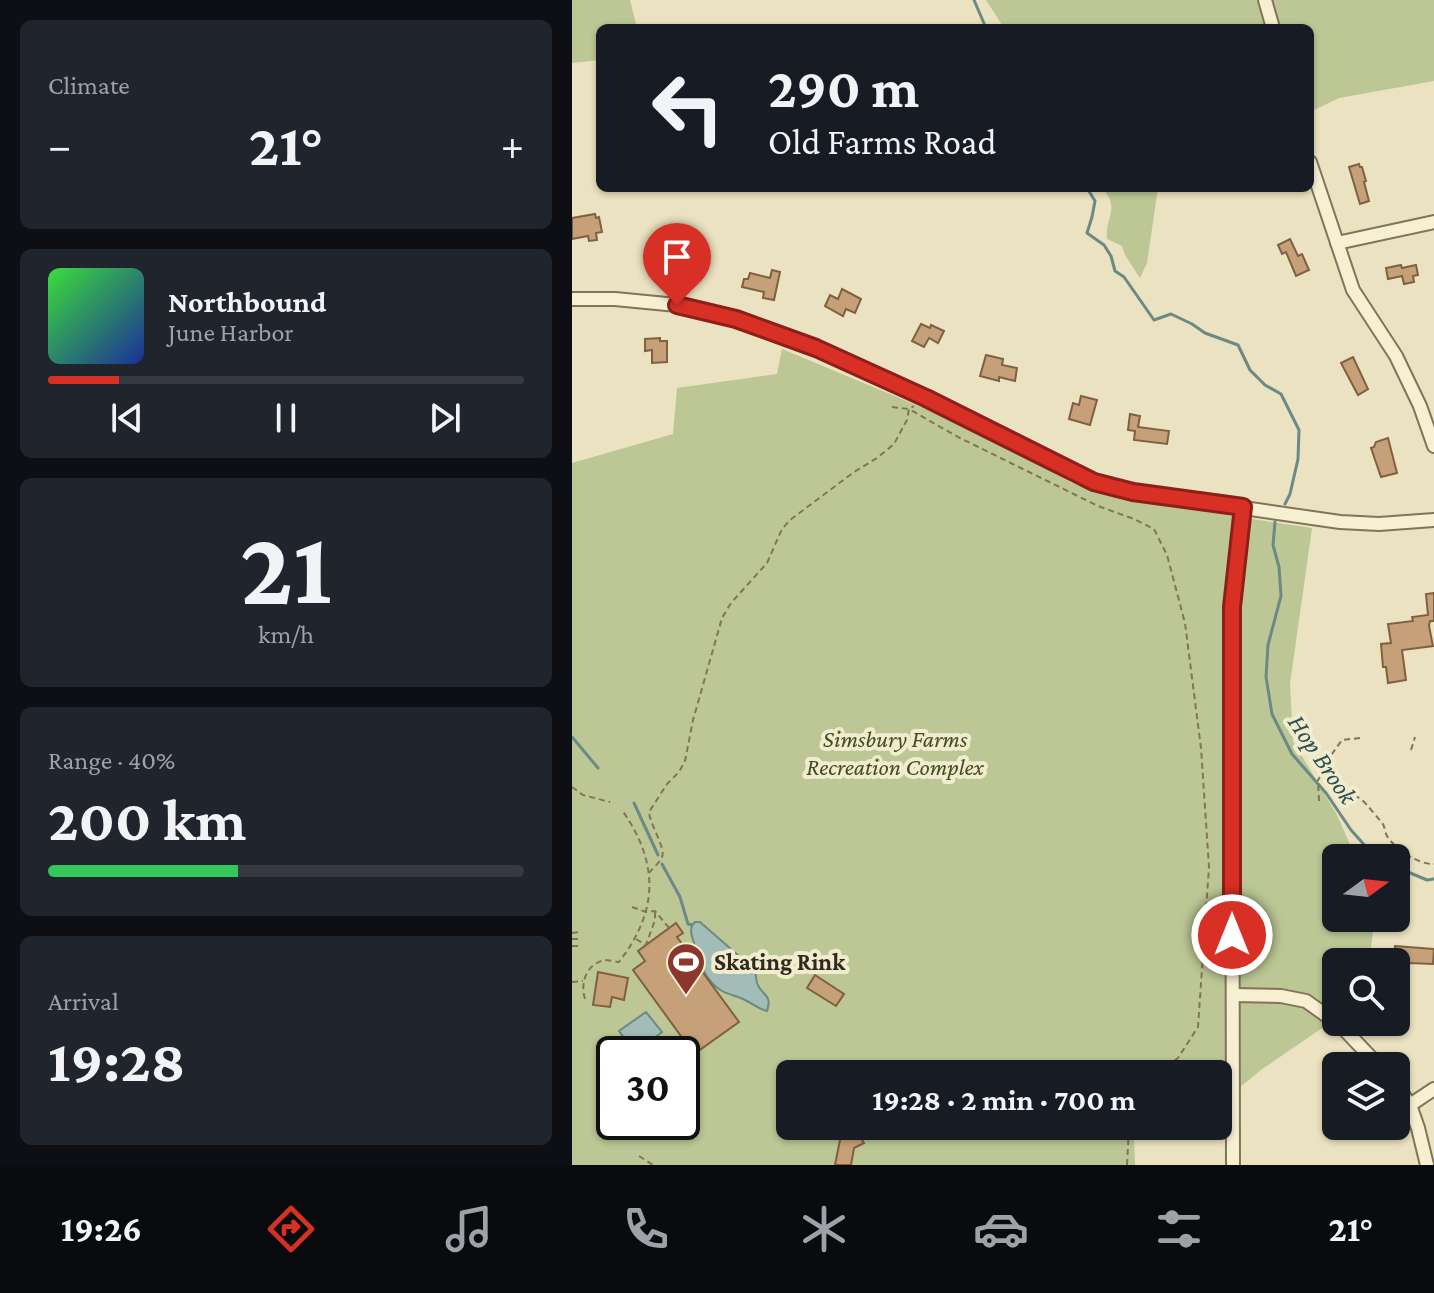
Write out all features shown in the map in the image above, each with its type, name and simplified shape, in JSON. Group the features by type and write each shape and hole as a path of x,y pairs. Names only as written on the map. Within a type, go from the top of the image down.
{"street":[{"path":"1265,0 1272,24"},
{"path":"1314,174 1353,290 1396,356 1420,406 1434,446"},
{"path":"1337,243 1434,222"},
{"path":"572,299 615,299 677,305 736,319 816,348 926,398 1094,482 1133,492 1340,522 1379,524 1434,520"},
{"path":"1233,1165 1232,607 1243,507"},
{"path":"1233,995 1281,996 1306,1001 1341,1026 1366,1052"},
{"path":"1427,1165 1410,1105 1434,1089"}],"path":[{"path":"649,873 663,852 653,831 649,812 685,761 693,720 722,618 731,603 767,563 782,529 790,520 894,444 907,420 909,409 926,398"},
{"path":"892,407 909,409 958,437 1098,506 1154,529 1167,555 1185,623 1201,748 1209,867 1198,1027 1175,1060"},
{"path":"1411,750 1415,737"},
{"path":"1360,738 1342,740 1332,754 1328,775 1335,785 1366,802 1381,821 1387,837 1395,844 1415,860 1434,864"},
{"path":"1319,801 1318,780 1328,775"},
{"path":"572,787 583,795 610,802"},
{"path":"585,999 583,981 591,967 606,960 619,962 636,939 649,899 649,873 642,844 622,810"},
{"path":"632,907 646,912 655,911"},
{"path":"655,911 669,928"},
{"path":"636,939 646,945 655,911"},
{"path":"572,933 581,932"},
{"path":"572,939 581,939"},
{"path":"572,946 581,946"},
{"path":"572,982 583,981"},
{"path":"1127,1165 1128,1140"},
{"path":"639,1156 653,1165"}],"green space":[{"path":"572,0 630,0 636,24 596,24 596,60 572,63"},
{"path":"986,0 1434,0 1434,81 1339,98 1314,110 1314,24 1001,24"},
{"path":"1105,192 1157,192 1147,263 1140,278 1122,246 1107,239 1111,207"},
{"name":"Simsbury Farms Recreation Complex","path":"782,349 986,434 1072,483 1133,501 1312,528 1290,684 1293,741 1337,815 1350,844 1322,844 1322,932 1373,932 1371,948 1322,948 1322,1028 1232,1094 1232,1060 776,1060 776,1140 1134,1140 1135,1165 572,1165 572,463 673,434 677,388 777,374"}],"water":[{"path":"695,922 700,922 755,970 757,983 769,1001 767,1011 722,991 711,981 700,963 692,936"},
{"path":"646,1012 662,1032 657,1036 623,1036 619,1031"}],"building":[{"path":"1359,164 1369,201 1360,204 1349,167"},
{"path":"595,214 596,218 599,217 602,232 596,233 597,240 589,241 588,236 572,239 572,218"},
{"path":"1290,239 1309,270 1296,276 1286,252 1282,254 1278,245"},
{"path":"1401,265 1402,268 1416,265 1418,275 1413,276 1414,282 1404,284 1402,276 1388,279 1386,268"},
{"path":"772,270 780,272 774,300 763,298 764,292 742,287 750,273 770,278"},
{"path":"842,289 861,299 855,313 846,309 843,316 825,306 830,295 838,299"},
{"path":"921,324 944,331 938,343 929,338 924,347 912,341"},
{"path":"660,338 660,341 667,341 667,362 652,363 652,350 645,351 645,339"},
{"path":"986,355 1003,359 1002,365 1017,368 1015,381 980,376"},
{"path":"1353,357 1368,389 1358,395 1341,363"},
{"path":"1081,396 1097,400 1090,425 1069,419 1073,403 1079,405"},
{"path":"1130,414 1140,416 1138,427 1169,431 1167,444 1134,440 1135,431 1128,430"},
{"path":"1388,438 1397,473 1381,477 1371,448 1376,442"},
{"path":"1434,593 1434,621 1430,621 1429,626 1433,646 1402,650 1406,680 1388,683 1381,644 1391,643 1388,624 1413,621 1412,617 1428,615 1426,594"},
{"name":"Skating Rink","path":"676,923 683,933 677,937 739,1022 700,1050 700,1036 681,1036 633,970 645,961 638,951"},
{"path":"1395,946 1434,949 1433,964 1410,963 1410,948"},
{"path":"598,972 628,978 624,1000 612,997 610,1007 593,1005"},
{"path":"815,975 844,994 836,1006 807,988"},
{"path":"840,1140 862,1140 864,1143 854,1148 851,1165 835,1165"}],"waterway":[{"name":"Hop Brook","path":"974,0 984,24"},
{"name":"Hop Brook","path":"1089,192 1095,201 1087,233 1104,245 1115,271 1124,277 1154,320 1171,314 1205,333 1238,345 1250,370 1265,385 1281,394 1299,430 1298,459 1285,504"},
{"name":"Hop Brook","path":"1275,522 1273,545 1279,567 1281,596 1268,645 1266,677 1272,714 1292,754 1364,844"},
{"path":"572,737 598,768"},
{"path":"634,803 658,855"},
{"path":"662,864 680,897 688,924 692,925"},
{"name":"Hop Brook","path":"1410,873 1427,880 1434,879"}],"place":[{"name":"Skating Rink","path":"686,996"}],"route":[{"path":"677,305 736,319 816,348 926,398 1094,482 1133,492 1243,507 1232,607 1232,935"}]}
